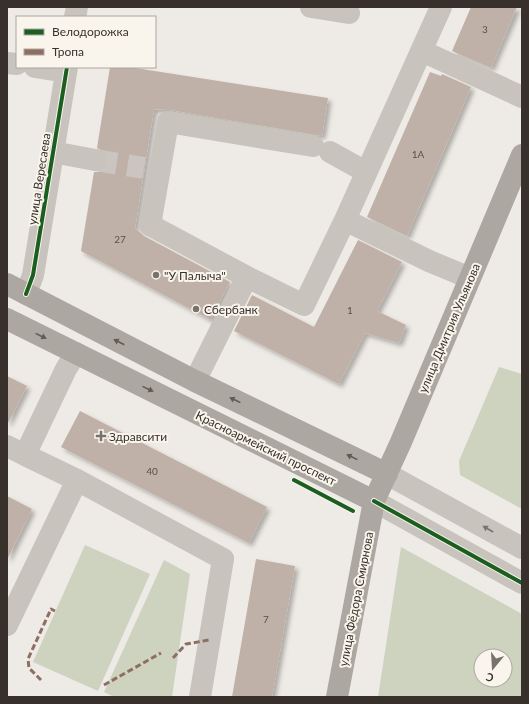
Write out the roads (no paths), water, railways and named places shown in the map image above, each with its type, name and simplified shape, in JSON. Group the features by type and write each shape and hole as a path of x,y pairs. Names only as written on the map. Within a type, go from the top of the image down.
{"main road":[{"name":"улица Дмитрия Ульянова","path":"374,501 387,474 522,155"},
{"path":"16,289 195,381 387,474"},
{"name":"Красноармейский проспект","path":"7,319 374,501"},
{"name":"улица Фёдора Смирнова","path":"337,697 374,501"}],"street":[{"path":"311,7 349,13"},
{"path":"366,172 322,149 168,122 152,169 150,225 247,277 304,305 345,220 441,7"},
{"path":"422,51 522,97"},
{"path":"51,68 67,69"},
{"name":"улица Вересаева","path":"16,289 33,275 67,69"},
{"path":"53,152 96,160"},
{"path":"345,220 470,278"},
{"path":"195,381 247,277"},
{"path":"76,353 16,451 77,480 223,559 200,697"},
{"path":"387,474 522,548"},
{"path":"7,625 77,480"},
{"name":"Красноармейский проспект","path":"374,501 522,583"}],"tunnel":[{"path":"95,160 144,168"}],"place":[{"name":"\"У Палыча\"","path":"156,275"},
{"name":"Сбербанк","path":"196,309"},
{"name":"Здравсити","path":"101,436"}]}
